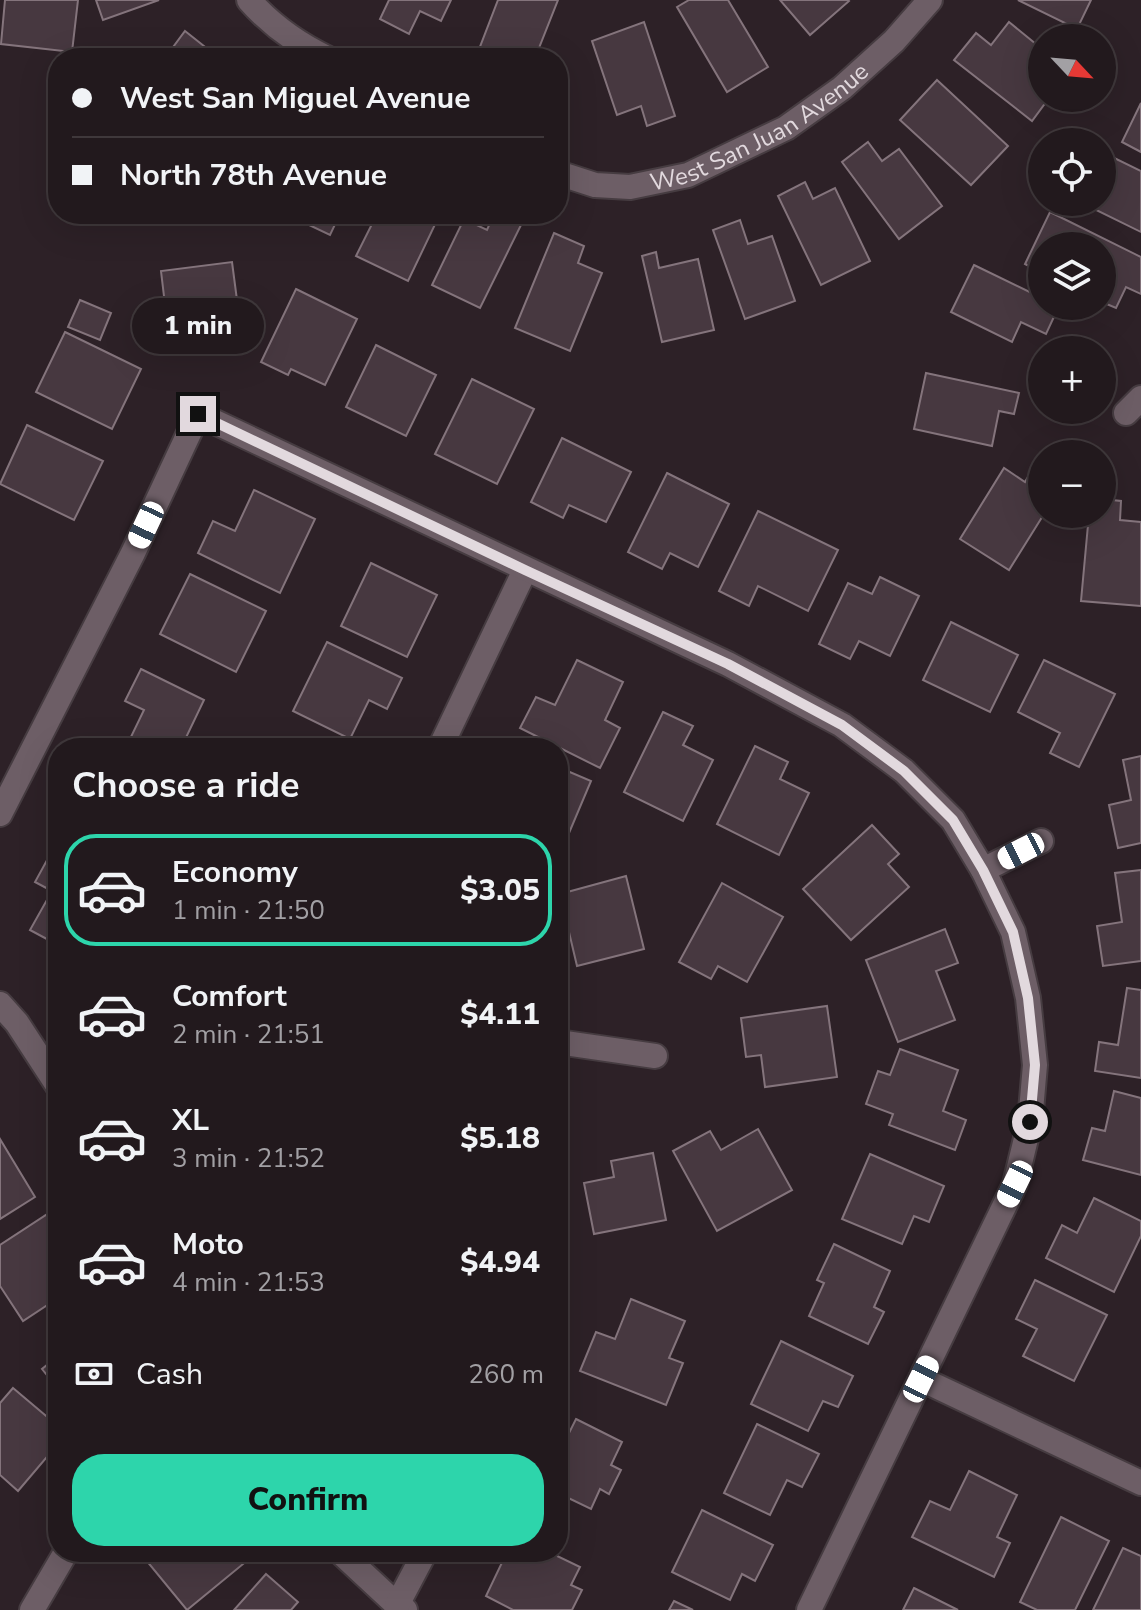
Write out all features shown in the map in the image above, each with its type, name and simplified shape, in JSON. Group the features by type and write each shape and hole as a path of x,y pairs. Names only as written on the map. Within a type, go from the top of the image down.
{"street":[{"path":"249,0 263,16 309,48"},
{"name":"West San Juan Avenue","path":"568,176 595,185 630,187 688,175 786,128 842,88 894,41 930,0"},
{"path":"0,814 133,553 198,414 728,664 842,725 904,771 953,820 983,870 1013,932 1028,998 1035,1065 1030,1122 1015,1184 809,1610"},
{"path":"445,738 525,570"},
{"path":"983,870 1041,841"},
{"path":"0,1004 17,1023 48,1071"},
{"path":"568,1043 655,1056"},
{"path":"921,1379 1141,1483"},
{"path":"32,1610 60,1562"},
{"path":"351,1562 401,1607 421,1562"}],"building":[{"path":"5,0 78,0 72,48 48,49 1,44"},
{"path":"96,0 159,0 103,20"},
{"path":"389,0 451,0 441,21 420,11 409,34 380,19"},
{"path":"498,0 558,0 539,48 480,48"},
{"path":"689,0 728,0 768,67 727,92 677,7"},
{"path":"780,0 848,0 849,1 810,35"},
{"path":"1018,0 1091,0 1079,24 1067,24"},
{"path":"644,22 675,116 647,126 641,106 617,115 592,41"},
{"path":"1009,22 1028,38 1028,112 1039,112 1032,121 954,60 976,33 991,45"},
{"path":"185,31 206,48 172,48"},
{"path":"937,80 1008,146 971,185 900,120"},
{"path":"1141,103 1141,152 1122,142"},
{"path":"868,142 882,161 899,149 942,206 899,239 842,162"},
{"path":"1116,159 1141,171 1141,232 1108,216 1116,216"},
{"path":"805,182 813,199 835,188 870,261 821,285 778,196"},
{"path":"1048,216 1058,216 1090,232 1040,232"},
{"path":"740,220 748,244 772,236 795,301 745,319 713,230"},
{"path":"307,224 335,224 330,235"},
{"path":"372,224 435,224 408,281 356,256"},
{"path":"462,224 474,224 487,230 490,224 522,224 480,308 432,285"},
{"path":"554,233 584,246 578,263 602,273 570,351 515,328"},
{"path":"1116,245 1141,257 1141,294 1126,287 1116,308"},
{"path":"656,252 659,268 698,259 714,330 662,342 642,256"},
{"path":"232,262 240,323 210,327 213,350 171,355 161,271"},
{"path":"974,265 1028,291 1028,320 1052,320 1046,334 1021,322 1012,342 951,312"},
{"path":"296,289 357,319 325,385 291,369 288,375 261,362"},
{"path":"80,300 111,313 100,340 68,327"},
{"path":"65,332 141,369 112,429 36,392"},
{"path":"376,345 436,375 406,436 346,407"},
{"path":"926,373 1019,393 1014,414 999,411 992,446 914,429"},
{"path":"472,379 534,409 497,484 435,454"},
{"path":"27,425 103,461 74,520 0,484"},
{"path":"562,438 631,472 606,522 569,505 563,518 531,502"},
{"path":"1004,468 1025,482 1028,477 1028,528 1035,528 1009,570 960,539"},
{"path":"667,473 729,504 698,567 670,553 662,569 628,552"},
{"path":"254,490 315,519 280,593 198,553 213,521 235,531"},
{"path":"1116,500 1121,501 1120,520 1141,522 1141,606 1081,601 1088,528 1116,528"},
{"path":"758,511 838,550 808,611 758,586 749,606 719,591"},
{"path":"371,563 437,595 407,657 341,626"},
{"path":"190,574 266,611 236,672 160,634"},
{"path":"880,577 919,596 890,656 859,641 850,659 819,644 848,583 872,594"},
{"path":"951,622 1018,655 990,712 923,680"},
{"path":"327,642 402,678 387,709 369,700 350,738 293,711"},
{"path":"577,660 623,682 605,720 620,728 600,768 568,752 568,738 540,738 520,728 536,697 555,705"},
{"path":"1044,660 1115,694 1079,767 1050,753 1060,733 1018,712"},
{"path":"141,669 204,700 186,738 130,738 144,710 125,701"},
{"path":"663,712 693,726 683,745 713,760 683,821 624,792"},
{"path":"755,746 788,762 780,779 809,793 779,855 717,824"},
{"path":"1141,756 1141,843 1118,848 1109,805 1131,800 1123,760"},
{"path":"568,771 591,781 568,835"},
{"path":"872,825 899,854 888,864 909,887 851,940 803,889"},
{"path":"48,858 48,889 35,882"},
{"path":"1141,870 1141,961 1103,966 1097,926 1122,922 1115,873"},
{"path":"626,876 644,949 577,966 568,928 568,892"},
{"path":"722,883 783,917 747,982 718,966 711,979 679,962"},
{"path":"48,898 48,940 30,930"},
{"path":"945,929 958,963 936,971 955,1020 898,1042 866,960"},
{"path":"1127,988 1141,990 1141,1078 1095,1071 1099,1042 1118,1045"},
{"path":"827,1006 837,1077 765,1087 761,1055 746,1057 741,1018"},
{"path":"900,1049 958,1070 943,1111 966,1120 955,1150 889,1125 893,1114 866,1104 878,1071 890,1075"},
{"path":"1114,1091 1141,1098 1141,1175 1083,1160 1092,1128 1105,1131"},
{"path":"758,1129 792,1190 717,1231 673,1151 710,1131 721,1150"},
{"path":"0,1139 35,1197 0,1219"},
{"path":"653,1153 666,1220 594,1234 584,1183 614,1177 611,1161"},
{"path":"870,1154 944,1186 929,1222 914,1216 902,1244 842,1219"},
{"path":"1094,1198 1141,1221 1141,1236 1114,1292 1046,1258 1062,1225 1077,1233"},
{"path":"48,1214 48,1305 23,1321 0,1286 0,1245"},
{"path":"834,1244 890,1271 874,1307 884,1312 868,1344 809,1316 824,1283 817,1280"},
{"path":"1035,1280 1107,1315 1074,1381 1023,1356 1037,1329 1016,1319"},
{"path":"631,1299 685,1321 669,1358 683,1363 666,1405 580,1371 596,1332 615,1339"},
{"path":"781,1341 853,1376 838,1407 823,1401 808,1431 751,1404"},
{"path":"13,1388 48,1418 48,1456 18,1491 0,1475 0,1403"},
{"path":"576,1419 622,1442 611,1465 621,1470 609,1494 600,1489 591,1509 568,1498 568,1435"},
{"path":"757,1424 819,1454 802,1487 787,1480 770,1515 724,1493"},
{"path":"969,1471 1017,1495 997,1537 1010,1543 994,1577 912,1537 930,1501 950,1510"},
{"path":"702,1510 773,1545 755,1581 742,1574 730,1600 672,1572"},
{"path":"1061,1517 1109,1541 1075,1610 1037,1610 1020,1602"},
{"path":"1123,1548 1141,1556 1141,1610 1093,1610"},
{"path":"568,1561 580,1567 571,1585 582,1590 572,1610 513,1610 486,1596 502,1562"},
{"path":"148,1562 246,1562 187,1610"},
{"path":"266,1574 298,1602 291,1610 234,1610"},
{"path":"914,1588 958,1610 903,1610"},
{"path":"674,1601 693,1610 669,1610"}],"route":[{"path":"198,414 728,664 842,725 904,771 953,820 983,870 1013,932 1028,998 1035,1065 1030,1122"}]}
